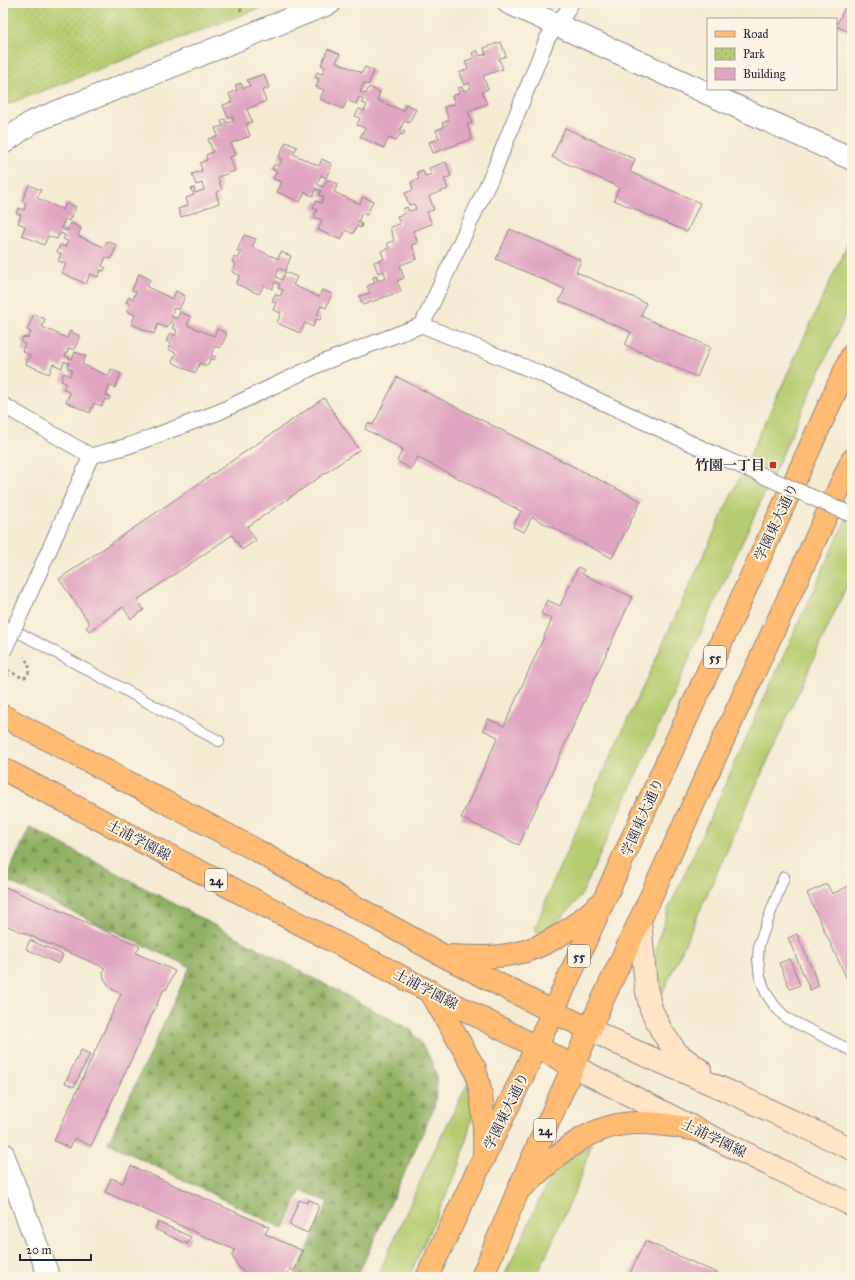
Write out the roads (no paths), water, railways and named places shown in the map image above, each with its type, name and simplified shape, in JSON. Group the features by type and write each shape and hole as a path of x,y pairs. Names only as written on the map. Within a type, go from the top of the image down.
{"main road":[{"name":"学園東大通り","path":"427,1277 553,1012 852,355"},
{"path":"573,1066 852,460"},
{"path":"3,716 254,849 444,956 553,1012 619,1044 730,1092 852,1149"},
{"name":"土浦学園線","path":"3,769 430,991 536,1048 698,1130 852,1205"},
{"path":"444,956 482,957 512,955 530,950 560,935 604,901"},
{"path":"640,920 646,987 651,1009 662,1032 677,1053 730,1092"},
{"path":"430,991 475,1069 479,1081 485,1133 483,1158"},
{"name":"24","path":"482,1277 573,1066"},
{"path":"517,1193 560,1153 576,1141 611,1126 638,1123 698,1130"}],"street":[{"path":"3,143 32,122 330,3"},
{"path":"509,3 852,159"},
{"path":"422,325 494,171 547,40 571,3"},
{"path":"3,405 92,456 128,446 219,412 324,362 422,325 539,373 714,454 852,515"},
{"path":"3,652 92,456"},
{"path":"3,1153 49,1277"}],"lane":[{"path":"3,624 219,742"},
{"path":"784,877 759,944 758,959 760,977 766,993 774,1005 786,1018 852,1050"}],"place":[{"name":"竹園一丁目","path":"773,465"}]}
